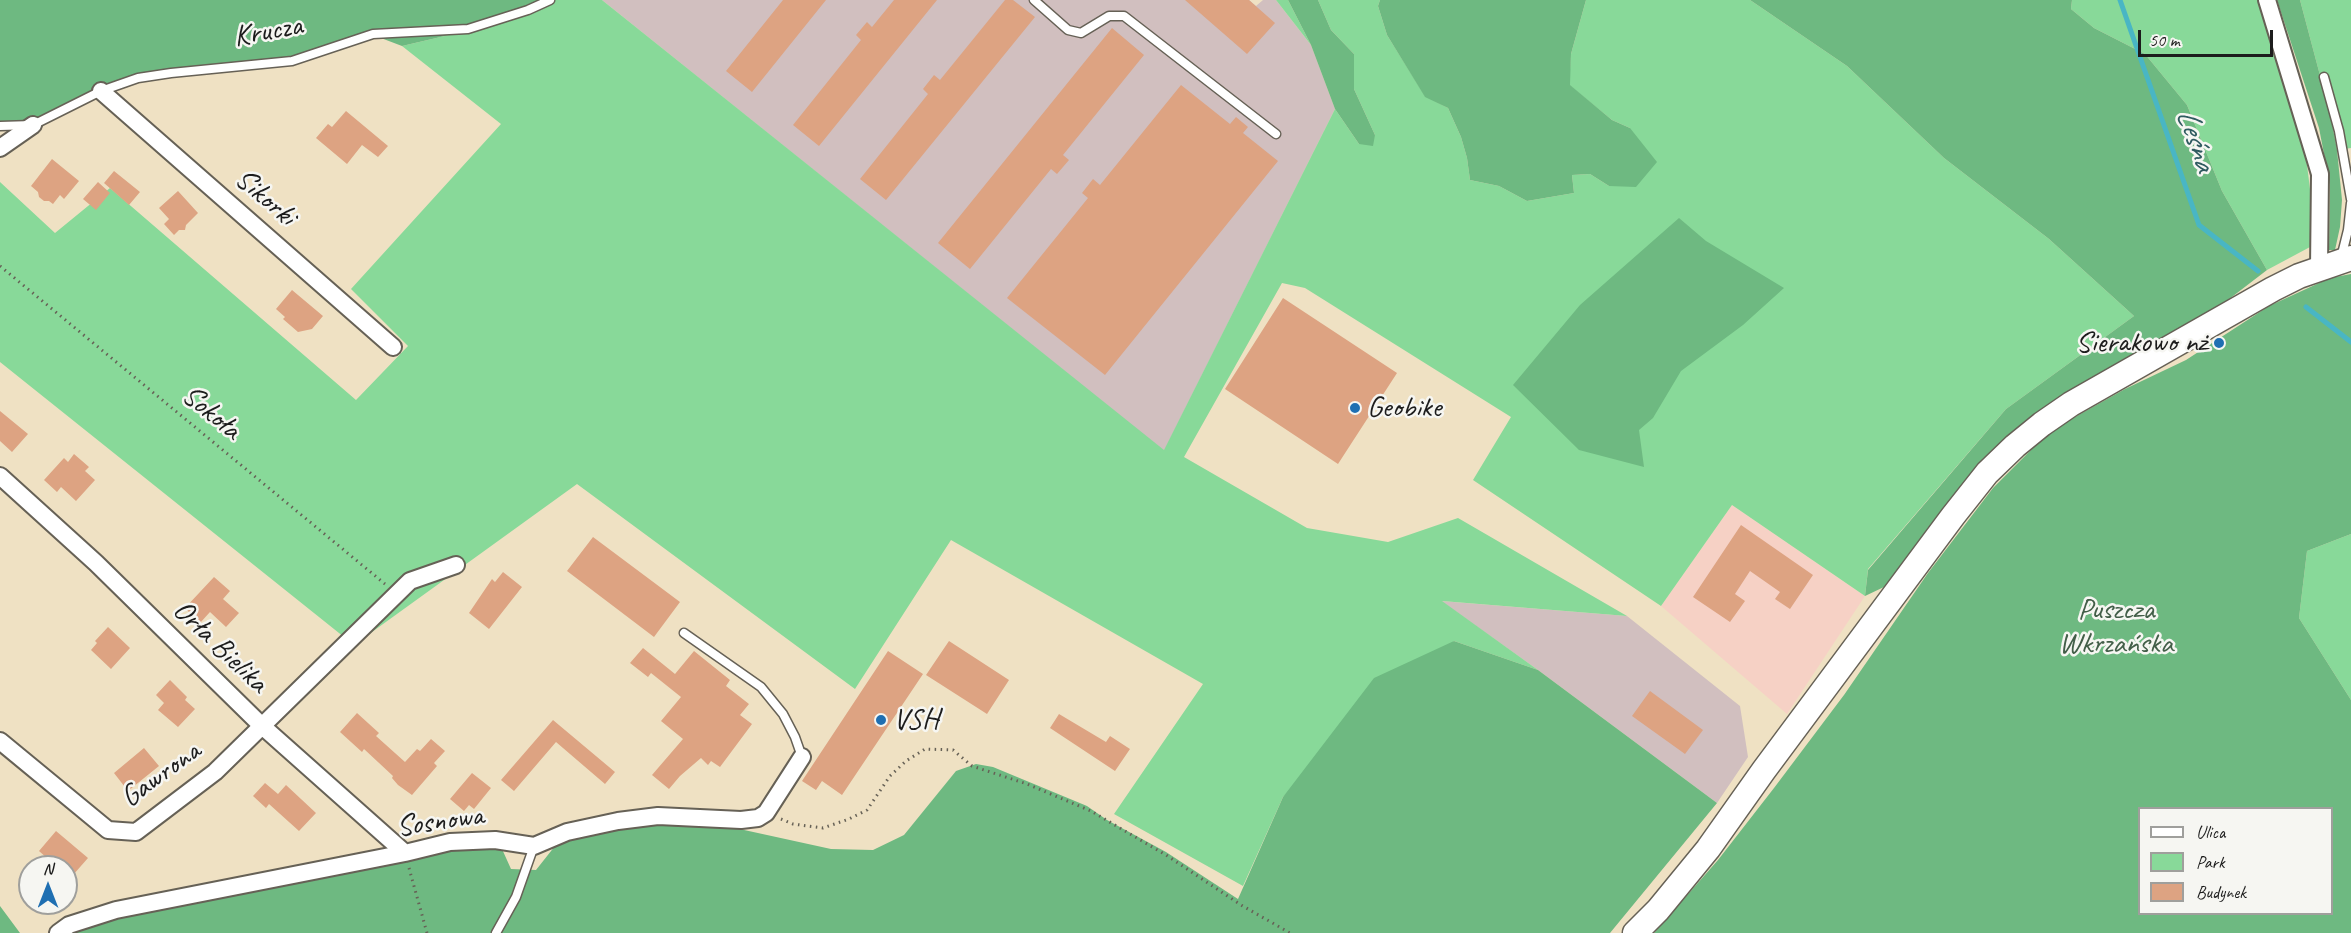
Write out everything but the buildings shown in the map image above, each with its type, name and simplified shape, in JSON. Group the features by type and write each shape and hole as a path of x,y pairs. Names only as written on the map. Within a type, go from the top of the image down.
{"street":[{"path":"1635,933 1658,910 1708,849 1953,516 1987,473 2015,446 2071,404 2274,289 2337,263 2320,174 2267,0"},
{"name":"Sikorki","path":"100,91 393,347"},
{"name":"Krucza","path":"0,148 33,125"},
{"name":"Orła Bielika","path":"0,476 96,563 261,725 405,853"},
{"name":"Gawrona","path":"0,741 108,830 136,832 215,772 410,581 456,565"},
{"path":"534,846 567,832 618,821 658,816 741,820 758,818 766,813 802,757"},
{"name":"Sosnowa","path":"58,933 69,925 116,910 405,853 450,842 495,840 534,846"}],"lane":[{"name":"Krucza","path":"0,126 33,125 100,91 138,78 292,61 373,34 468,29 528,10 550,0"},
{"path":"1034,0 1068,30 1081,33 1109,16 1124,16 1276,134"},
{"path":"2324,77 2339,131 2351,201 2348,230 2337,263"},
{"path":"684,633 761,687 783,714 802,757"},
{"path":"496,933 516,897 534,846"}],"path":[{"name":"Sokoła","path":"0,266 396,593"},
{"path":"766,813 793,824 823,828 867,810 890,776 906,761 925,749 953,750 972,766 1027,784 1091,811 1290,933"},
{"path":"405,853 427,933"}],"shaded area":[{"path":"602,0 1249,0 1256,6 1263,0 1276,0 1311,45 1335,109 1164,451"},
{"path":"1732,505 1865,596 1787,714 1661,606"},
{"path":"1441,601 1627,616 1740,706 1748,757 1717,803"}],"green space":[{"path":"0,0 550,0 462,32 402,46 373,35 292,61 138,78 33,125 0,126"},
{"path":"550,0 602,0 1164,450 1335,109 1359,144 1375,135 1354,89 1354,54 1331,30 1318,0 1380,0 1378,6 1387,35 1425,96 1448,108 1461,137 1470,180 1499,186 1527,201 1574,193 1572,175 1590,174 1609,186 1630,128 1612,120 1569,85 1571,54 1586,0 1750,0 1847,66 1944,158 2049,239 2134,316 2006,409 1868,569 1865,596 1732,505 1661,606 1473,480 1511,417 1305,288 1282,283 1184,457 1307,528 1388,542 1458,518 1627,616 1442,601 1538,670 1454,641 1283,797 1243,886 1114,814 1203,684 951,540 855,689 577,484 354,645 0,362 0,182 55,233 110,188 356,400 408,346 351,289 501,124 402,46 462,32"},
{"path":"1276,0 1288,0 1311,45"},
{"path":"1288,0 1318,0 1331,30 1354,54 1354,89 1375,135 1373,146 1359,144 1335,109 1311,45"},
{"path":"1380,0 1586,0 1571,54 1570,85 1612,120 1630,128 1657,162 1636,187 1609,186 1590,174 1572,175 1574,193 1527,201 1499,186 1470,180 1461,137 1448,108 1425,97 1387,35 1378,6"},
{"path":"1750,0 2072,0 2071,9 2094,28 2145,54 2187,105 2222,191 2267,270 2194,326 1954,496 1884,587 1865,596 1868,570 2006,409 2134,316 2049,239 1944,158 1847,66"},
{"path":"2072,0 2260,0 2304,141 2313,213 2310,247 2267,270 2222,191 2187,105 2145,54 2094,28 2071,9"},
{"path":"2277,0 2300,0 2330,113 2337,150 2342,200 2335,250 2329,250 2330,185 2319,128"},
{"path":"2300,0 2351,0 2351,148 2337,150 2330,113"},
{"path":"1679,218 1706,241 1784,288 1743,325 1681,371 1653,418 1639,430 1644,467 1579,450 1513,385 1580,305"},
{"name":"Puszcza Wkrzańska","path":"2351,274 2351,534 2307,551 2299,618 2351,700 2351,933 1654,933 1718,860 1774,788 1844,695 1928,573 1993,488 2050,431 2125,389 2186,360 2269,306 2330,278"},
{"path":"2351,534 2351,700 2299,618 2307,551"},
{"path":"1454,641 1538,670 1717,803 1610,933 71,933 125,915 451,848 502,849 511,869 536,870 555,846 570,840 631,826 686,823 735,828 831,849 873,850 904,835 956,771 976,764 993,767 1087,806 1107,820 1166,852 1238,899 1283,797 1374,678"},
{"path":"0,906 20,933 0,933"}],"waterway":[{"name":"Leśna","path":"2120,0 2199,225 2258,271"},
{"name":"Leśna","path":"2306,307 2351,342"}],"place":[{"name":"Sierakowo nż","path":"2219,343"},
{"name":"Geobike","path":"1355,408"},
{"name":"VSH","path":"881,720"}]}
